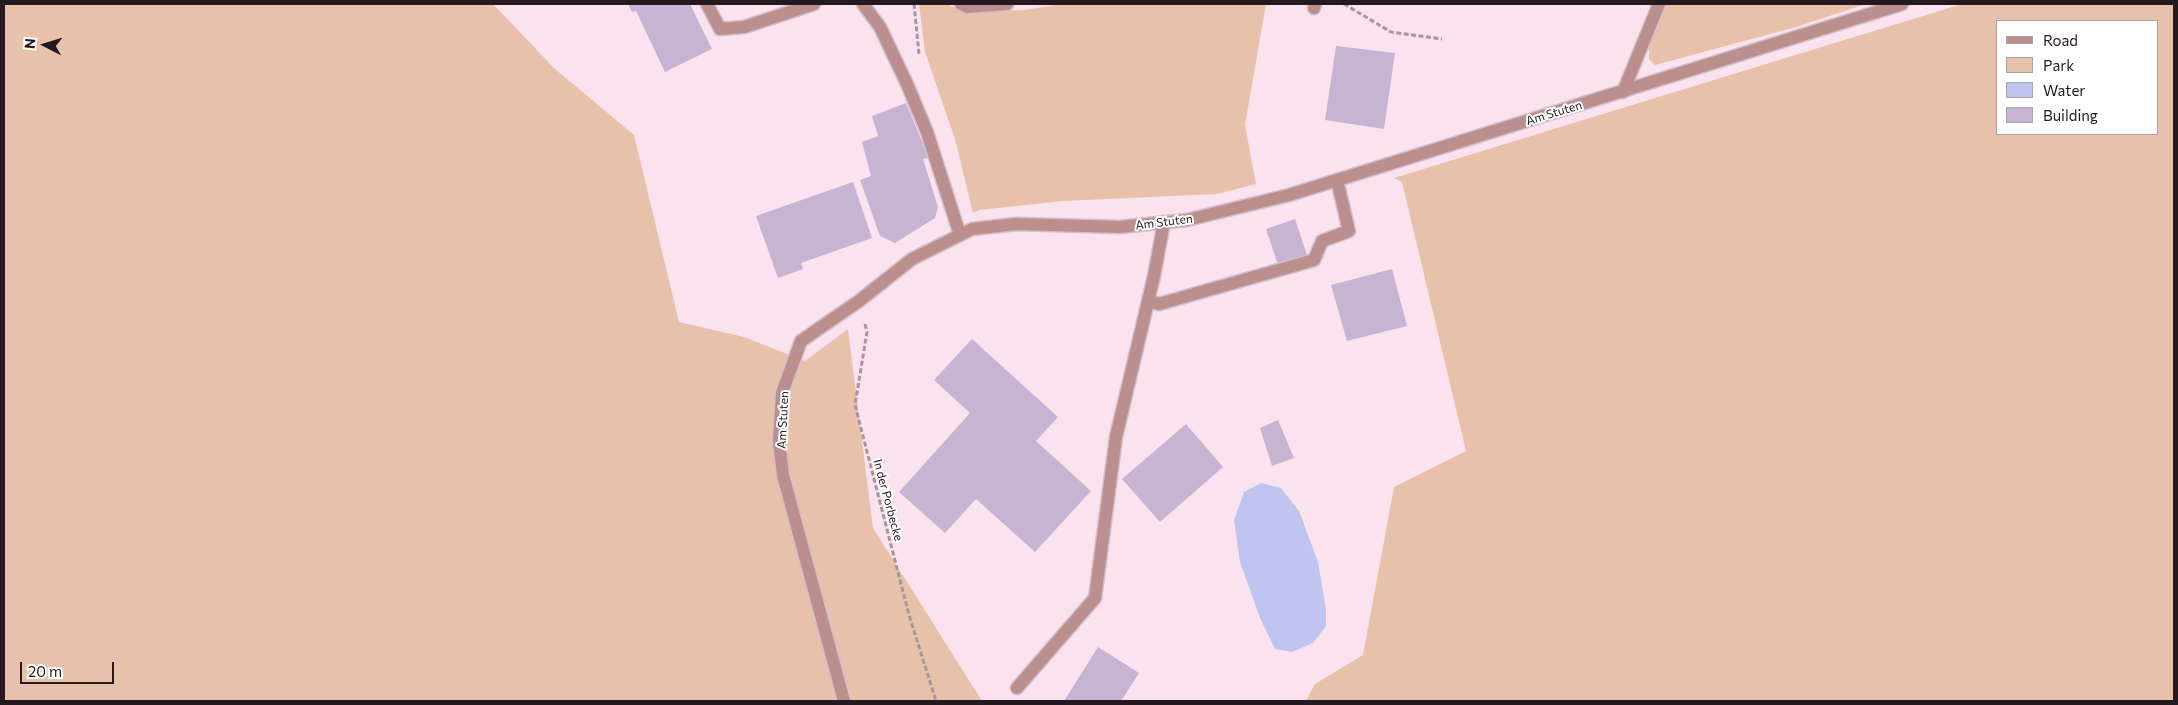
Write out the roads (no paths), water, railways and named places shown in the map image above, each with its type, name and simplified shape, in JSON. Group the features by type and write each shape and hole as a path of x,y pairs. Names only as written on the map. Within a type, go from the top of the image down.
{"street":[{"path":"707,4 720,29 744,27 814,4"},
{"path":"862,4 880,27 907,84 927,132 960,235"},
{"path":"961,4 967,7 1007,4"},
{"path":"1623,92 1658,4"},
{"name":"Am Stuten","path":"844,701 783,475 779,440 782,393 801,341 858,301 912,259 972,229 1016,224 1120,227 1196,218 1289,195 1902,4"},
{"path":"1149,301 1159,304 1314,260 1322,241 1349,231 1337,180"},
{"path":"1017,688 1096,598 1115,447 1149,301 1164,222"}],"water":[{"path":"1261,483 1281,488 1299,511 1318,562 1326,609 1326,626 1313,643 1292,652 1275,649 1260,618 1240,562 1234,520 1244,492"}]}
